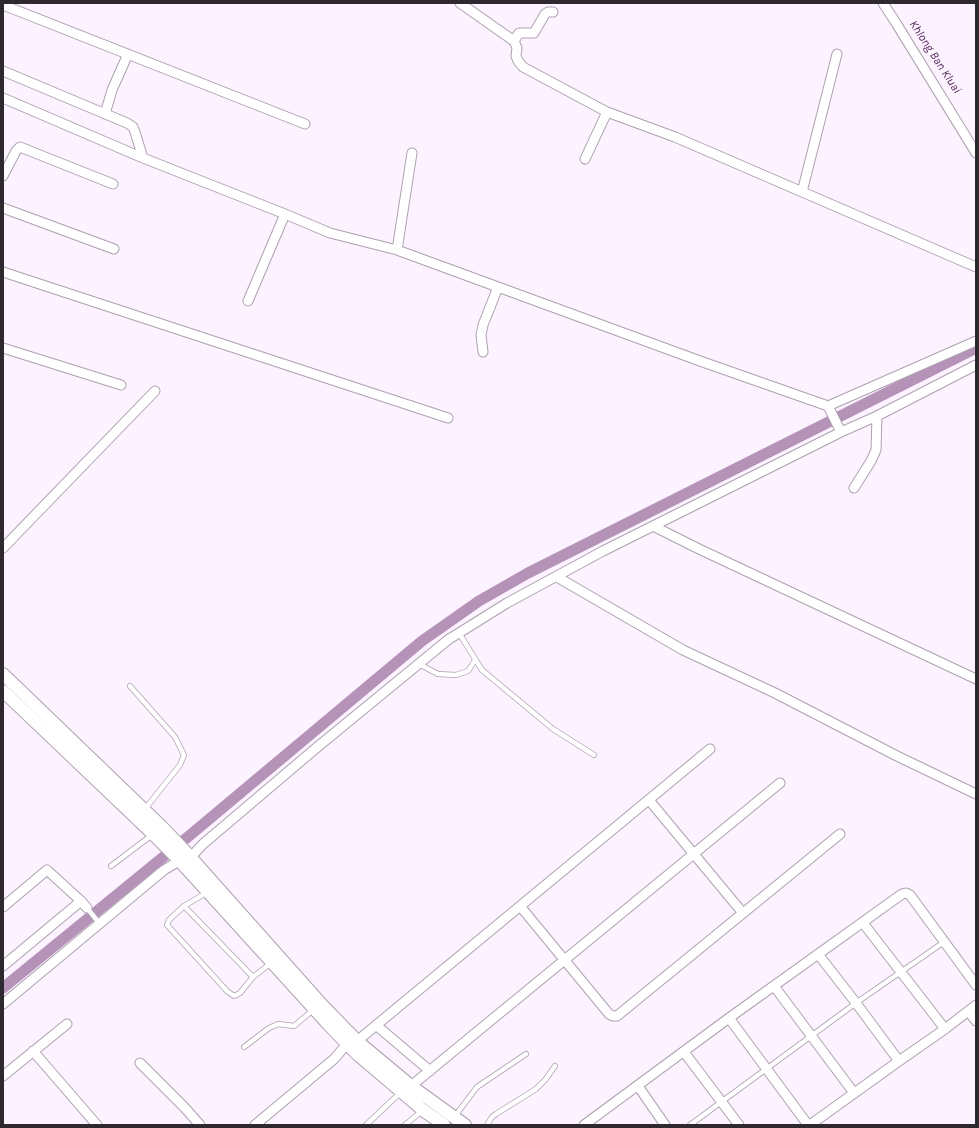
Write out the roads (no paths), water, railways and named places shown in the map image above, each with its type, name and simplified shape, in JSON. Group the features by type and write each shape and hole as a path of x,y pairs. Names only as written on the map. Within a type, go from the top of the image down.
{"street":[{"path":"460,3 516,43 516,56 523,67 607,112 676,137 976,267"},
{"path":"883,3 976,153"},
{"path":"3,5 304,124"},
{"path":"514,41 519,33 534,33 546,14 548,12 552,12"},
{"path":"105,114 112,90 128,54"},
{"path":"802,192 837,54"},
{"path":"3,71 127,123 133,127 143,158"},
{"path":"3,98 143,158 285,214 330,234 397,250 830,410 840,429"},
{"path":"586,159 607,112"},
{"path":"3,176 16,150 20,146 113,184"},
{"path":"397,250 412,153"},
{"path":"3,208 114,249"},
{"path":"248,301 285,214"},
{"path":"3,272 448,418"},
{"path":"484,352 481,335 483,325 498,287"},
{"path":"830,410 976,341"},
{"path":"3,348 121,385"},
{"path":"3,1004 99,922 164,870 203,844 449,639 507,603 603,551 840,429 877,416 976,365"},
{"path":"3,548 155,391"},
{"path":"854,488 876,450 877,416"},
{"path":"653,526 684,543 976,679"},
{"path":"556,577 683,650 775,693 897,756 976,794"},
{"path":"3,674 144,810 174,841 183,857 208,892 314,1009 406,1089 449,1121"},
{"path":"3,691 163,845 183,857 322,1005 352,1042"},
{"path":"255,1125 334,1059 352,1042 376,1025 710,749"},
{"path":"406,1089 565,961 780,783"},
{"path":"649,800 742,912"},
{"path":"520,906 609,1014 617,1016 742,912 840,834"},
{"path":"3,907 47,870 84,904 3,966"},
{"path":"584,1125 729,1018 902,894 906,893 910,895 976,985"},
{"path":"863,923 945,1029"},
{"path":"818,954 898,1061"},
{"path":"774,986 854,1093"},
{"path":"729,1018 809,1125 945,1029 976,1005"},
{"path":"968,1011 976,1021"},
{"path":"3,1076 67,1024"},
{"path":"376,1025 430,1071"},
{"path":"34,1051 97,1125"},
{"path":"684,1052 739,1125"},
{"path":"140,1063 200,1125"},
{"path":"638,1086 666,1125"},
{"path":"406,1089 423,1110 449,1121 465,1125"}],"lane":[{"path":"459,633 482,670 553,729 594,755"},
{"path":"419,664 438,674 456,675 468,671 475,660"},
{"path":"130,686 176,737 184,755 180,765 144,810"},
{"path":"111,866 153,834"},
{"path":"208,892 184,906 169,920 167,925 227,991 234,996 240,993 253,977 272,962"},
{"path":"84,904 99,922"},
{"path":"184,906 253,977"},
{"path":"690,1125 856,1003 944,942"},
{"path":"244,1046 269,1028 278,1024 294,1026 314,1009"},
{"path":"449,1121 477,1087 526,1054"},
{"path":"487,1125 496,1114 536,1089 545,1080 555,1066"},
{"path":"366,1125 406,1089"},
{"path":"405,1125 423,1110"}],"waterway":[{"path":"3,988 189,836 422,641 479,601 528,573 976,348"}],"water label":[{"name":"Khlong Ban Kluai","path":"935,57"}]}
